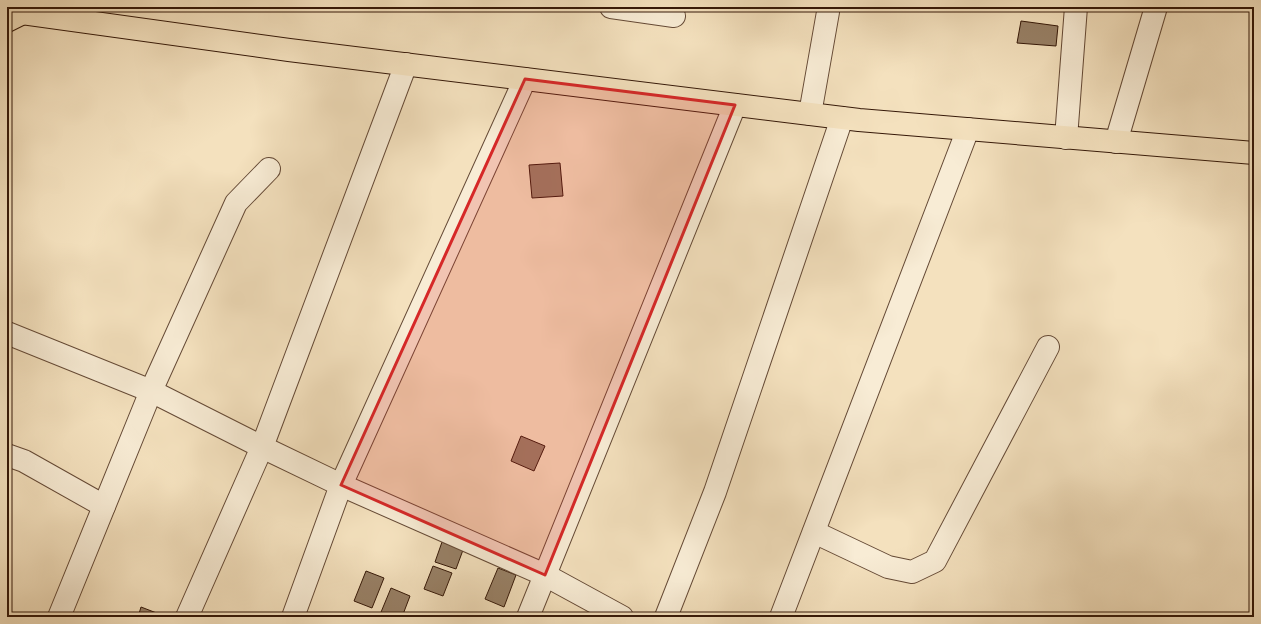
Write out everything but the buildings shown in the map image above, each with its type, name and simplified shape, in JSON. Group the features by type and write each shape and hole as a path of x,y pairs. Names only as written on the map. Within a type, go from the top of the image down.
{"main road":[{"path":"21,14 406,64 842,118 1254,153"}],"street":[{"path":"611,7 674,16"},
{"path":"1066,138 1076,7"},
{"path":"1116,142 1156,7"},
{"path":"810,114 828,12"},
{"path":"187,617 262,447 406,64"},
{"path":"292,617 341,485 525,79"},
{"path":"528,617 735,105"},
{"path":"666,617 715,492 842,118"},
{"path":"781,617 968,129"},
{"path":"59,617 152,391 236,203 269,170"},
{"path":"7,333 152,391 341,485 545,575 622,617"},
{"path":"814,532 888,567 912,572 935,561 1048,347"},
{"path":"7,455 24,461 104,506"}],"highlighted area":[{"path":"525,79 735,105 545,575 341,485"}]}
